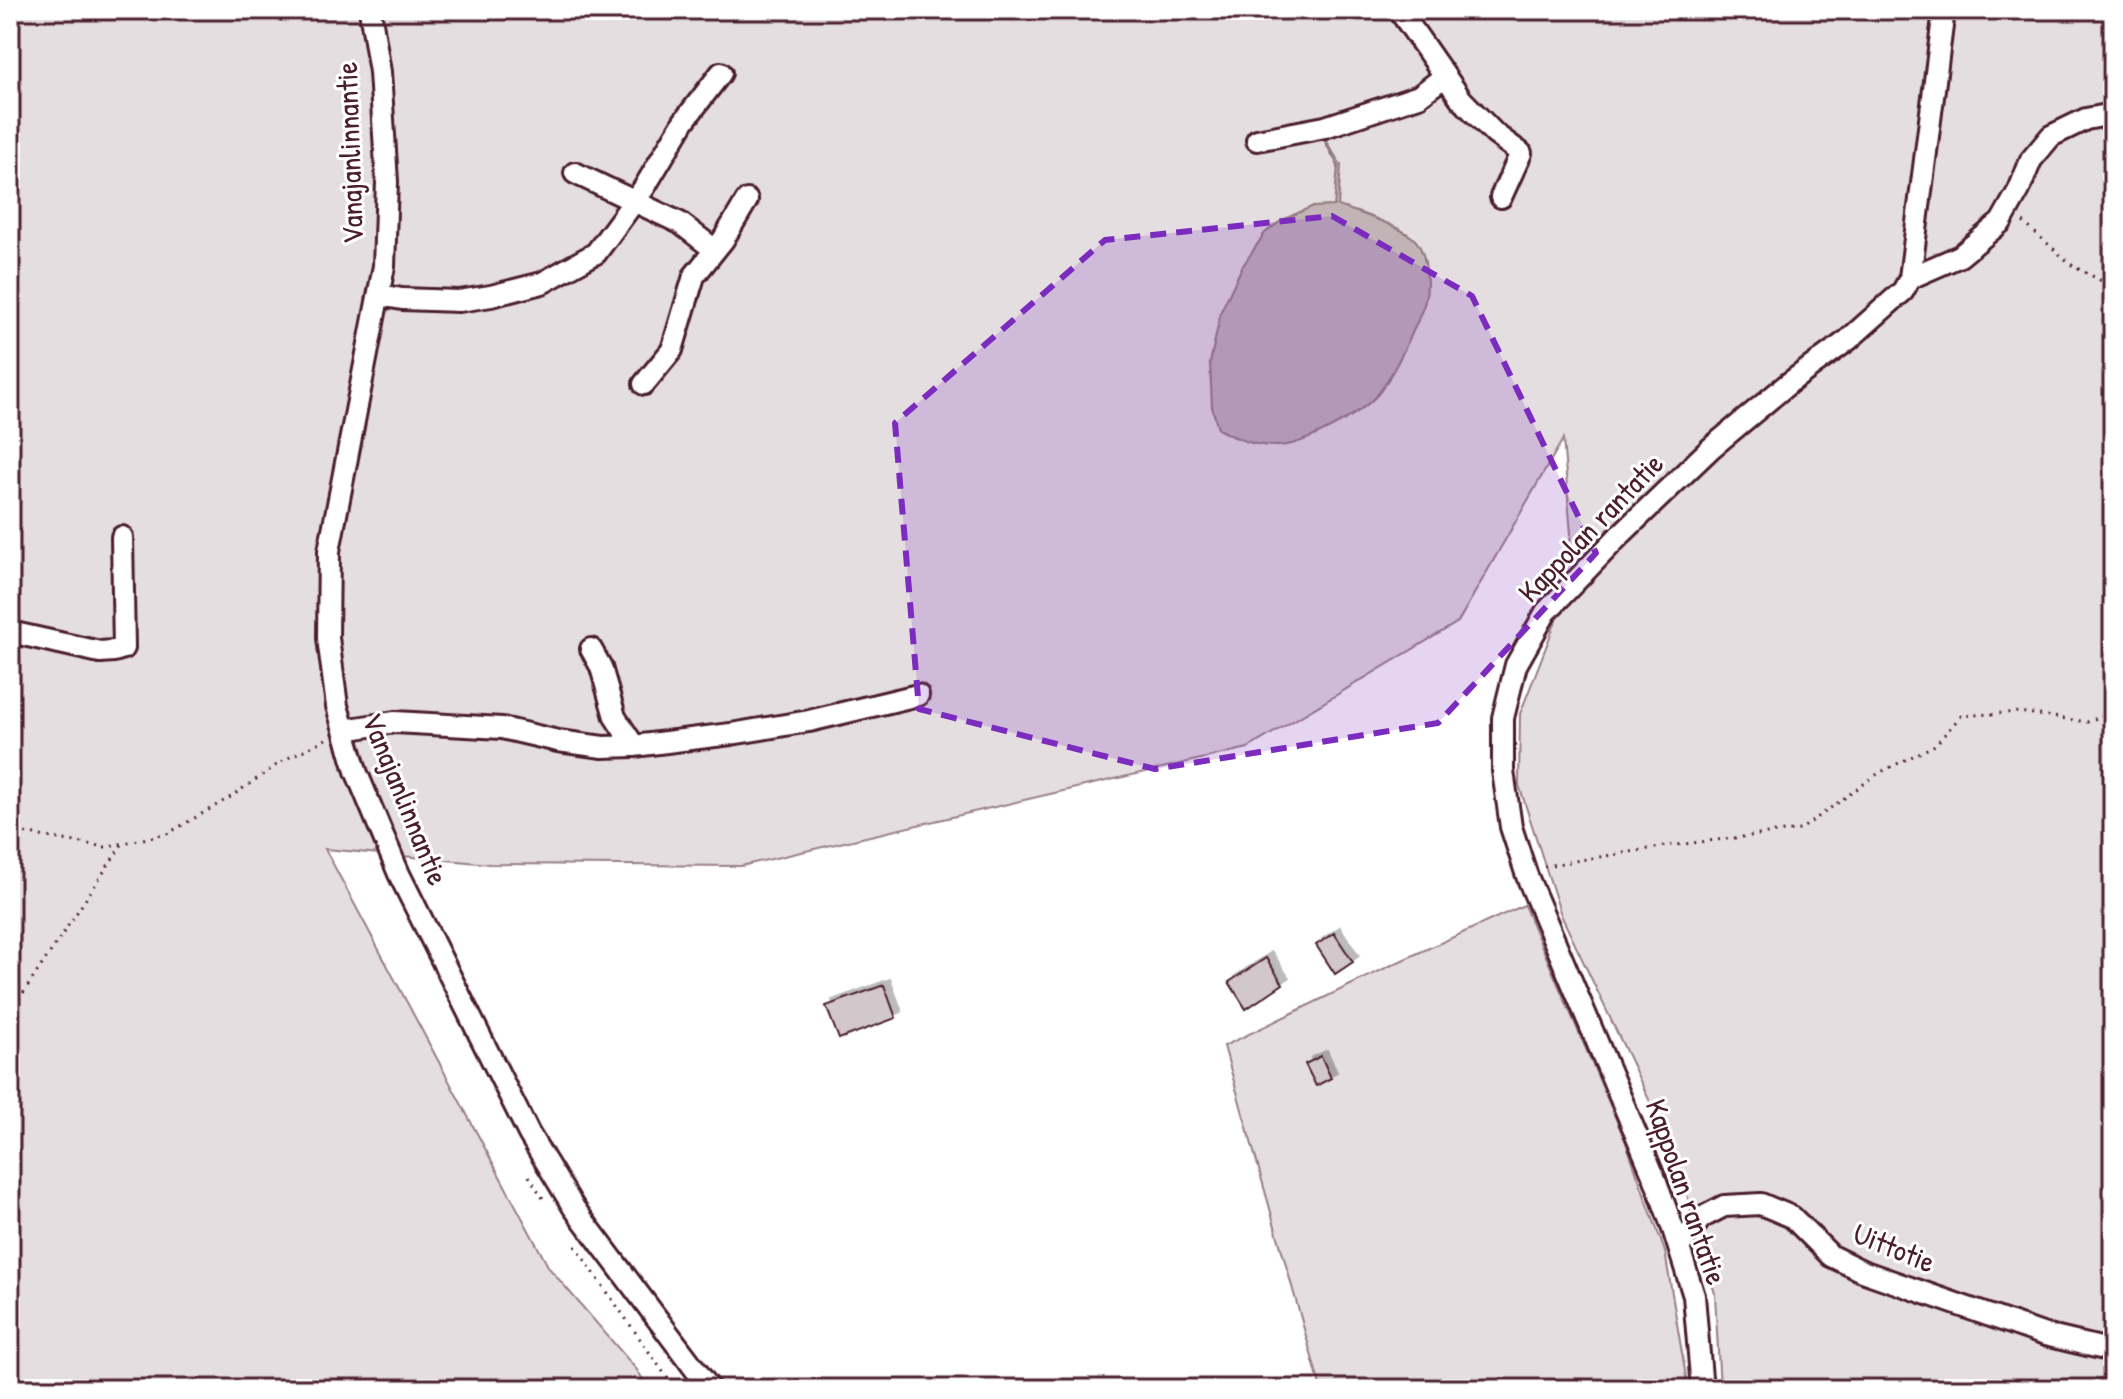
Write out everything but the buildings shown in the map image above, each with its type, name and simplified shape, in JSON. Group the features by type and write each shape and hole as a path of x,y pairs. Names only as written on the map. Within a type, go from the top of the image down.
{"street":[{"name":"Vanajanlinnantie","path":"370,10 380,72 387,182 384,266 329,551 328,638 340,732 399,874 529,1134 574,1208 710,1389"},
{"path":"1399,10 1461,99 1495,134 1521,153 1501,197"},
{"path":"1910,278 1944,10"},
{"path":"379,295 459,301 491,296 542,283 596,253 634,201 684,121 721,73"},
{"path":"1257,140 1325,127 1419,96 1445,76"},
{"path":"1910,278 1960,256 2001,222 2031,160 2051,136 2086,119 2113,114"},
{"path":"575,173 680,223 715,250"},
{"path":"644,384 672,350 694,276 747,200"},
{"name":"Kappolan rantatie","path":"1702,1389 1694,1296 1679,1247 1655,1179 1525,869 1511,827 1503,771 1503,718 1516,665 1546,612 1618,537 1711,448 1858,331 1903,291 1910,278"},
{"path":"10,632 100,652 124,648 122,537"},
{"path":"591,649 601,667 615,717 634,746"},
{"path":"340,732 395,722 502,728 558,741 603,747 634,746 809,721 918,695"},
{"name":"Uittotie","path":"1679,1247 1701,1218 1724,1206 1761,1204 1792,1217 1831,1256 1862,1271 2045,1335 2113,1351"}],"path":[{"path":"2008,209 2073,266 2113,287"},
{"path":"1525,869 1667,846 1800,830 1879,773 1935,745 1961,716 2019,712 2087,722 2113,711"},
{"path":"10,828 105,847 167,834 229,798 284,760 340,732"},
{"path":"10,1013 124,843"}],"highlighted area":[{"path":"1332,216 1472,296 1596,553 1438,723 1155,769 919,709 895,423 1105,240"}],"shaded area":[{"path":"10,10 2113,10 2113,1389 1720,1389 1715,1294 1676,1156 1561,915 1519,785 1520,714 1556,621 1571,534 1563,439 1458,622 1248,748 741,866 490,864 325,849 549,1268 637,1370 649,1389 10,1389"},
{"path":"1325,133 1341,165 1338,206 1391,225 1416,241 1426,270 1425,301 1397,363 1384,386 1370,402 1330,428 1301,441 1276,446 1253,443 1218,429 1212,407 1210,363 1221,311 1242,267 1265,233 1282,220 1311,207 1334,206 1338,166 1323,138"},
{"path":"1524,905 1625,1140 1665,1252 1688,1389 1321,1389 1224,1046"}]}
